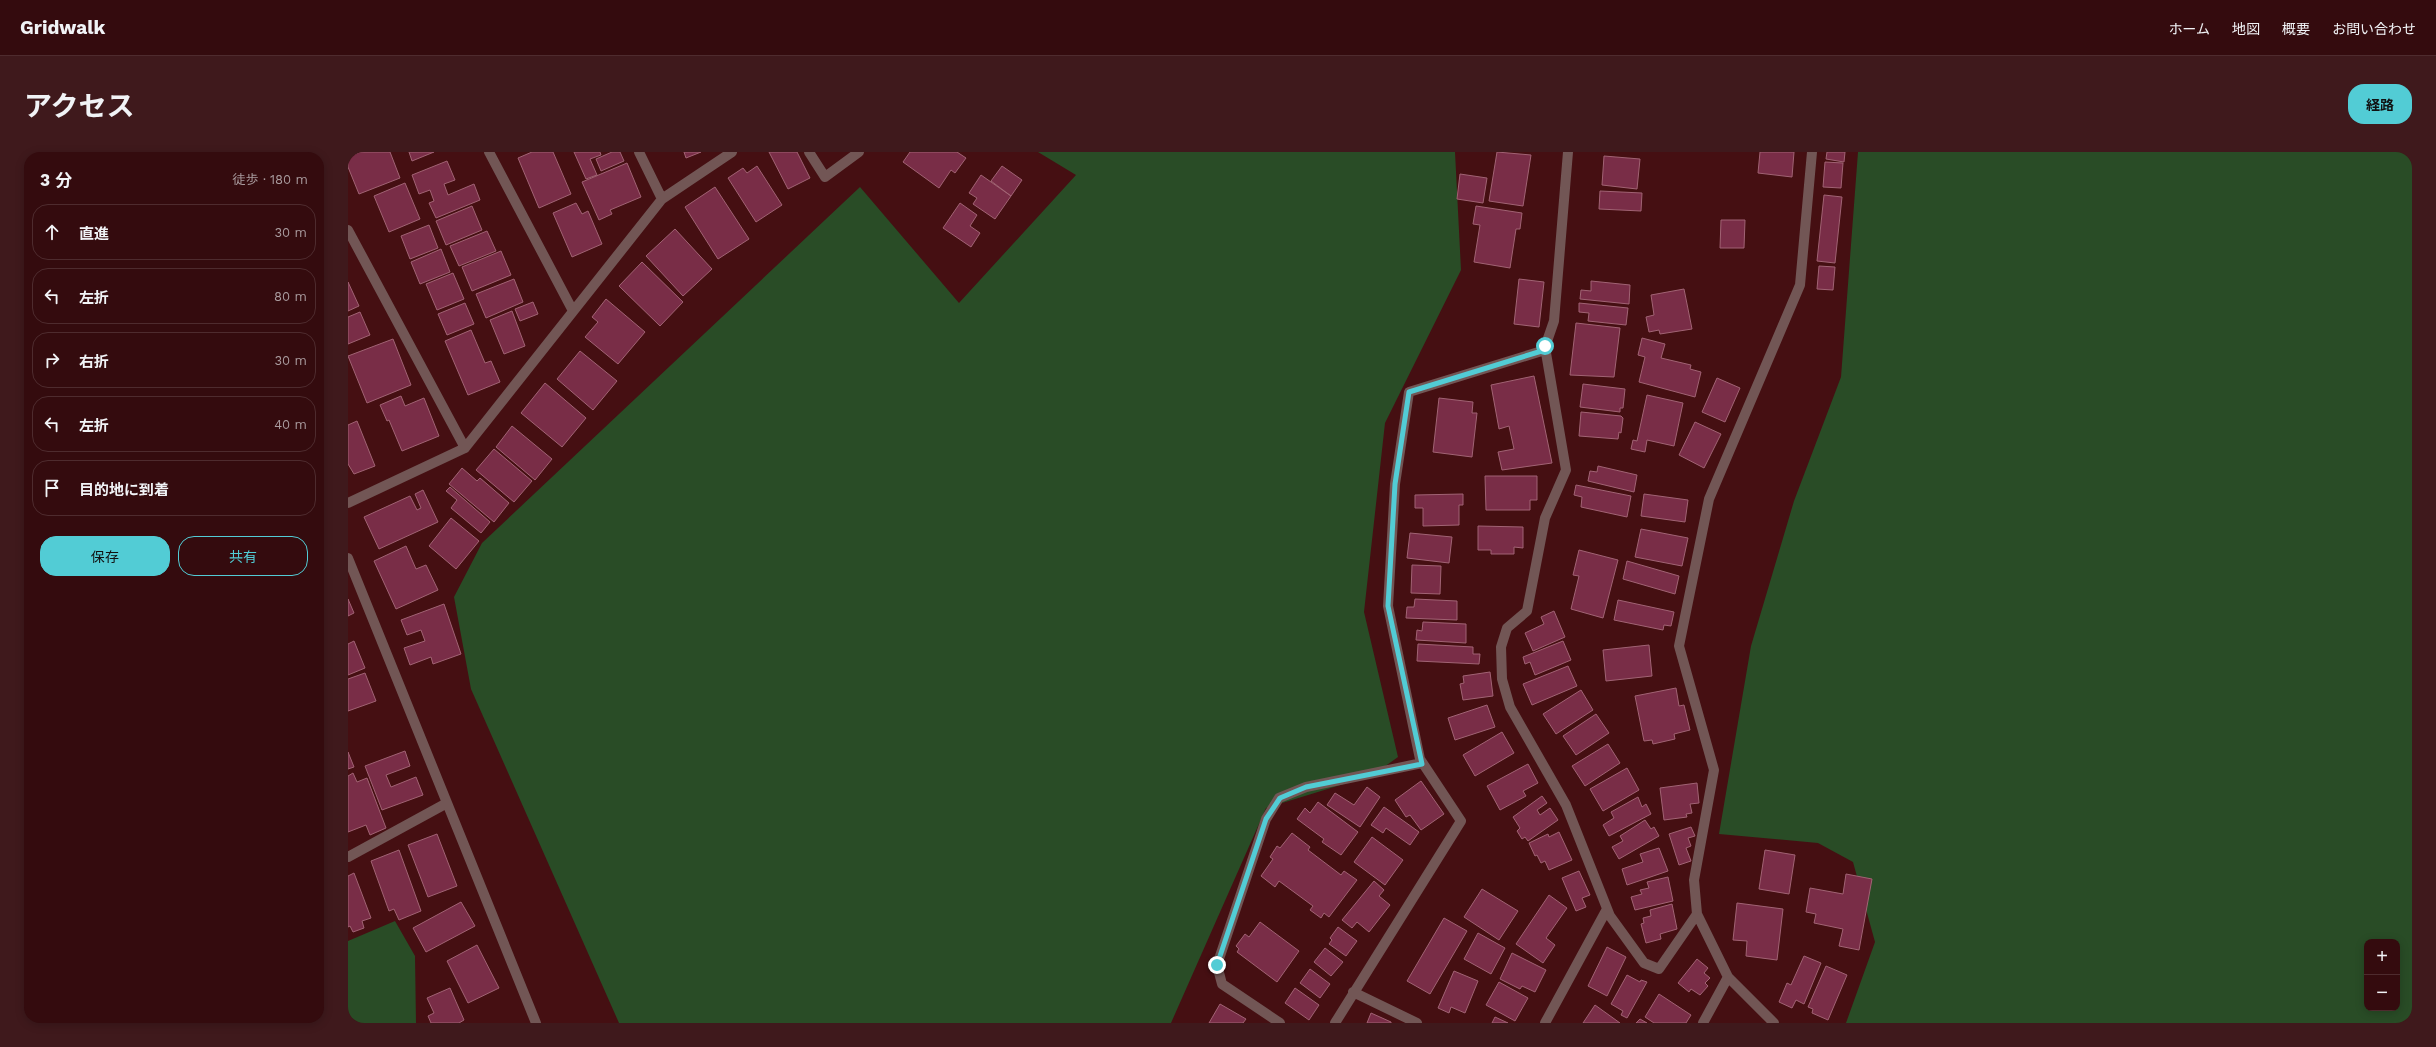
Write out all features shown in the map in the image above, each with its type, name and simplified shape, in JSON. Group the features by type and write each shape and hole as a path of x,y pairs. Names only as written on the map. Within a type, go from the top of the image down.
{"street":[{"path":"489,152 573,310"},
{"path":"639,152 662,199"},
{"path":"348,503 464,448 662,199 732,152"},
{"path":"809,152 824,177 859,152"},
{"path":"1568,152 1554,321 1545,350 1566,470 1545,518 1527,611 1507,628 1501,647 1502,679 1510,707 1566,805 1610,916 1644,963 1659,969 1697,914"},
{"path":"1774,1023 1728,977 1697,914 1694,880 1714,770 1680,646 1709,498 1800,284 1812,152"},
{"path":"348,230 464,448"},
{"path":"1335,1023 1353,992 1461,822 1422,764 1388,606 1395,484 1409,392 1545,350"},
{"path":"348,558 536,1023"},
{"path":"1280,1023 1222,984 1217,965 1266,819 1280,798 1306,787 1422,764"},
{"path":"348,857 447,803"},
{"path":"1545,1023 1608,909"},
{"path":"1703,1023 1728,977"},
{"path":"1353,992 1417,1023"}],"green space":[{"path":"1038,152 1455,152 1461,270 1385,423 1364,612 1398,757 1373,775 1266,808 1171,1023 619,1023 471,689 454,597 482,543 860,187 959,303 1076,175"},
{"path":"1858,152 2412,152 2412,1023 1846,1023 1875,942 1853,862 1818,843 1719,834 1751,646 1794,501 1841,377"},
{"path":"395,921 415,956 416,1023 348,1023 348,941"}],"building":[{"path":"360,152 390,152 400,178 359,194 348,167 348,157"},
{"path":"409,152 434,152 412,161"},
{"path":"532,152 553,152 571,194 539,208 518,158"},
{"path":"574,152 600,152 601,155 590,159 597,175 586,179"},
{"path":"612,152 620,152 624,161 601,171 596,159"},
{"path":"684,152 701,152 686,158"},
{"path":"769,152 797,152 810,178 788,189"},
{"path":"910,152 957,152 966,158 955,173 951,170 939,188 903,162"},
{"path":"1497,152 1531,155 1523,206 1489,201"},
{"path":"1760,152 1794,152 1792,177 1758,173"},
{"path":"1827,152 1845,152 1844,162 1826,159"},
{"path":"1604,156 1640,159 1637,189 1602,185"},
{"path":"447,161 455,180 444,184 448,195 474,184 480,200 436,218 429,203 434,201 430,190 419,194 412,175"},
{"path":"1825,162 1843,163 1841,188 1823,187"},
{"path":"627,163 641,197 610,210 612,214 599,220 582,182"},
{"path":"757,166 782,205 756,222 728,178 743,168 747,173"},
{"path":"1002,166 1022,180 1011,196 991,181"},
{"path":"1460,174 1487,178 1483,203 1457,199"},
{"path":"981,175 1011,196 995,219 973,204 977,198 969,193"},
{"path":"405,183 420,219 389,232 374,196"},
{"path":"715,187 749,239 718,259 685,207"},
{"path":"1600,191 1642,193 1641,211 1599,209"},
{"path":"1824,195 1842,197 1835,263 1817,261"},
{"path":"576,203 582,214 588,211 602,244 572,257 553,213"},
{"path":"960,203 977,215 970,226 980,233 971,247 943,228"},
{"path":"472,206 482,230 446,245 436,221"},
{"path":"1476,206 1522,213 1520,229 1516,229 1510,268 1474,262 1480,225 1473,224"},
{"path":"1721,220 1745,220 1744,248 1720,248"},
{"path":"429,225 438,248 410,259 401,236"},
{"path":"675,229 712,269 683,296 646,256"},
{"path":"487,231 496,251 459,266 450,246"},
{"path":"441,249 450,272 420,284 411,262"},
{"path":"501,251 511,275 472,291 462,267"},
{"path":"642,262 683,302 660,326 619,286"},
{"path":"1819,266 1835,267 1833,290 1817,289"},
{"path":"453,273 464,299 437,310 426,284"},
{"path":"514,279 523,302 486,318 476,294"},
{"path":"1519,279 1544,282 1539,327 1514,324"},
{"path":"1591,281 1630,285 1629,304 1580,299 1581,290 1591,291"},
{"path":"348,282 359,306 348,311"},
{"path":"1684,289 1692,329 1660,334 1659,330 1649,332 1646,317 1654,315 1651,295"},
{"path":"606,299 645,332 618,364 585,337 598,322 592,317"},
{"path":"533,302 538,314 520,321 515,309"},
{"path":"465,303 474,324 447,335 438,314"},
{"path":"1579,303 1628,308 1626,325 1588,321 1589,313 1579,312"},
{"path":"512,311 525,346 504,354 490,320"},
{"path":"360,312 370,335 348,344 348,317"},
{"path":"1576,323 1620,328 1614,377 1570,375"},
{"path":"471,330 485,363 491,361 500,382 468,395 445,341"},
{"path":"1642,338 1665,344 1661,358 1691,365 1690,369 1701,372 1695,397 1639,382 1645,357 1638,355"},
{"path":"393,339 411,385 367,403 348,356"},
{"path":"580,351 617,381 593,410 557,379"},
{"path":"1534,376 1552,463 1502,470 1498,452 1514,449 1509,426 1499,429 1491,385"},
{"path":"1717,378 1740,388 1725,422 1702,412"},
{"path":"545,383 586,418 562,447 521,413"},
{"path":"1583,384 1625,389 1623,408 1620,408 1620,412 1580,407"},
{"path":"1647,395 1683,403 1674,446 1647,440 1645,452 1631,449 1633,440 1637,441"},
{"path":"401,396 405,406 424,398 439,436 402,451 389,420 387,421 380,405"},
{"path":"1439,398 1473,402 1472,413 1477,413 1472,457 1433,452"},
{"path":"1581,412 1621,416 1623,418 1621,433 1619,432 1618,439 1579,436"},
{"path":"357,421 375,466 354,474 348,464 348,425"},
{"path":"1695,422 1721,434 1704,468 1679,455"},
{"path":"512,426 552,459 535,480 496,447"},
{"path":"494,449 532,481 514,502 476,470"},
{"path":"1598,466 1637,475 1634,492 1588,481 1590,471 1597,472"},
{"path":"462,468 477,481 480,478 509,503 494,522 449,484"},
{"path":"1485,476 1537,476 1537,500 1530,500 1530,510 1486,510"},
{"path":"1576,485 1631,496 1627,517 1581,507 1582,497 1574,495"},
{"path":"450,487 490,522 481,533 451,508 457,500 446,491"},
{"path":"423,490 438,522 379,549 364,517 410,496 417,510 421,508 415,494"},
{"path":"1463,494 1463,505 1459,505 1459,525 1423,526 1423,508 1415,508 1415,495"},
{"path":"1644,494 1688,500 1685,522 1641,516"},
{"path":"451,518 479,541 456,569 429,546"},
{"path":"1478,526 1523,527 1523,548 1514,547 1514,554 1491,554 1491,550 1478,550"},
{"path":"1641,529 1688,538 1682,566 1635,557"},
{"path":"1410,533 1452,537 1449,563 1407,558"},
{"path":"406,546 416,569 426,565 438,590 396,609 374,561"},
{"path":"1579,550 1618,560 1603,618 1571,609 1579,576 1573,575"},
{"path":"1627,561 1679,576 1675,594 1623,579"},
{"path":"1412,565 1441,566 1440,594 1411,593"},
{"path":"348,599 354,613 348,616"},
{"path":"1415,599 1457,601 1457,620 1406,618 1407,607 1414,607"},
{"path":"1618,600 1674,612 1671,626 1664,625 1663,630 1614,620"},
{"path":"444,604 461,654 433,664 431,657 410,665 404,648 425,641 421,630 407,635 401,620"},
{"path":"1554,611 1565,637 1533,651 1525,633 1544,624 1541,617"},
{"path":"1423,622 1466,624 1466,643 1416,640 1417,630 1422,631"},
{"path":"354,641 365,668 348,675 348,644"},
{"path":"1563,641 1571,660 1535,675 1530,662 1525,664 1523,657"},
{"path":"1418,644 1473,647 1473,654 1480,654 1479,664 1417,661"},
{"path":"1649,645 1652,676 1606,681 1603,650"},
{"path":"1568,666 1577,686 1532,705 1523,684"},
{"path":"1490,672 1493,696 1463,700 1460,684 1464,683 1463,676"},
{"path":"365,673 376,701 348,711 348,679"},
{"path":"1676,688 1679,706 1684,705 1690,730 1674,734 1675,739 1653,744 1652,740 1644,741 1635,696"},
{"path":"1581,690 1593,710 1556,734 1543,714"},
{"path":"1487,705 1495,727 1455,740 1448,718"},
{"path":"1596,714 1609,733 1576,755 1563,736"},
{"path":"1502,732 1514,753 1475,776 1463,755"},
{"path":"1608,744 1620,763 1585,786 1572,766"},
{"path":"405,751 410,766 386,775 391,787 416,777 423,795 382,810 365,766"},
{"path":"348,752 354,767 348,769"},
{"path":"1528,764 1538,783 1523,791 1526,796 1500,810 1487,786"},
{"path":"1627,768 1639,790 1603,811 1590,789"},
{"path":"353,773 357,782 367,778 386,828 370,835 366,825 348,832 348,776"},
{"path":"1421,781 1444,814 1421,830 1410,815 1406,817 1395,800"},
{"path":"1697,783 1699,803 1690,804 1692,813 1686,814 1687,817 1664,820 1660,788"},
{"path":"1367,787 1380,797 1360,827 1327,805 1335,793 1354,805"},
{"path":"1542,796 1547,803 1537,810 1540,815 1550,808 1558,820 1528,841 1525,837 1522,839 1517,831 1520,828 1513,817"},
{"path":"1638,797 1642,807 1646,804 1651,814 1609,836 1603,825 1614,818 1611,812"},
{"path":"1318,802 1358,832 1341,855 1322,842 1324,839 1297,819 1305,808 1310,813"},
{"path":"1384,807 1419,832 1410,845 1386,828 1383,833 1371,825"},
{"path":"1645,820 1651,829 1654,827 1659,836 1619,859 1612,847 1623,841 1620,836"},
{"path":"1691,827 1695,836 1688,838 1691,846 1686,848 1691,861 1679,865 1669,834"},
{"path":"1559,832 1572,860 1549,870 1545,861 1541,863 1537,855 1535,856 1529,843 1548,834 1549,837"},
{"path":"1292,833 1310,847 1308,850 1341,875 1344,871 1357,880 1329,917 1324,913 1321,918 1310,910 1313,906 1279,881 1275,887 1261,876 1273,859 1270,857 1277,846 1280,848"},
{"path":"437,834 457,886 428,897 408,845"},
{"path":"1372,837 1403,860 1385,885 1354,862"},
{"path":"1659,848 1668,871 1627,885 1622,869 1643,862 1640,854"},
{"path":"399,850 421,911 399,920 394,909 389,911 371,861"},
{"path":"1765,850 1795,855 1789,894 1759,889"},
{"path":"1579,871 1590,895 1582,898 1586,907 1576,911 1562,878"},
{"path":"354,873 371,918 362,921 364,928 353,932 350,926 348,927 348,876"},
{"path":"1846,874 1872,879 1859,950 1839,946 1843,929 1814,923 1816,914 1806,912 1810,888 1843,894"},
{"path":"1668,877 1673,901 1635,910 1631,897 1642,894 1640,890 1649,888 1647,882"},
{"path":"1374,881 1384,890 1379,896 1390,905 1369,932 1357,922 1352,928 1342,920"},
{"path":"1482,889 1518,911 1499,940 1464,917"},
{"path":"1549,895 1567,908 1546,938 1555,945 1543,963 1516,944"},
{"path":"461,902 475,926 426,952 413,928"},
{"path":"1737,903 1783,909 1777,960 1746,956 1747,941 1733,940"},
{"path":"1672,904 1677,929 1660,934 1661,939 1646,943 1641,924 1644,923 1643,918 1651,916 1650,910"},
{"path":"1444,918 1467,931 1430,994 1407,981"},
{"path":"1260,922 1299,951 1277,982 1237,952 1239,949 1236,946 1245,934 1249,937"},
{"path":"1338,927 1357,941 1346,956 1329,944 1332,940 1330,938"},
{"path":"1478,933 1505,948 1491,974 1464,959"},
{"path":"477,945 499,988 468,1003 447,961"},
{"path":"1607,947 1626,957 1607,996 1588,986"},
{"path":"1325,948 1343,962 1331,976 1314,962"},
{"path":"1512,953 1546,970 1535,992 1522,986 1520,989 1500,979"},
{"path":"1804,956 1821,963 1804,1004 1796,1000 1792,1008 1779,1002 1787,983 1791,985"},
{"path":"1697,959 1708,968 1704,973 1710,978 1705,983 1708,986 1700,995 1691,989 1689,992 1678,983"},
{"path":"1826,966 1847,975 1828,1020 1812,1013 1813,1009 1808,1007"},
{"path":"1310,969 1330,984 1320,998 1300,983"},
{"path":"1454,971 1478,981 1465,1013 1451,1007 1449,1013 1438,1008"},
{"path":"1627,975 1640,982 1641,980 1647,982 1627,1018 1621,1015 1623,1011 1611,1004"},
{"path":"1499,982 1528,998 1515,1021 1486,1005"},
{"path":"450,988 464,1020 459,1023 431,1023 428,1016 434,1013 427,998"},
{"path":"1295,988 1319,1005 1309,1020 1285,1003"},
{"path":"1659,994 1691,1015 1686,1023 1654,1023 1645,1017"},
{"path":"1220,1004 1246,1019 1243,1023 1209,1023"},
{"path":"1595,1005 1620,1023 1583,1023"},
{"path":"1371,1013 1391,1022 1391,1023 1367,1023"},
{"path":"1495,1017 1508,1023 1492,1023"},
{"path":"1640,1019 1647,1023 1636,1023"}],"route":[{"path":"1217,965 1266,819 1280,798 1306,787 1422,764 1388,606 1395,484 1409,392 1545,350 1545,346"}]}
